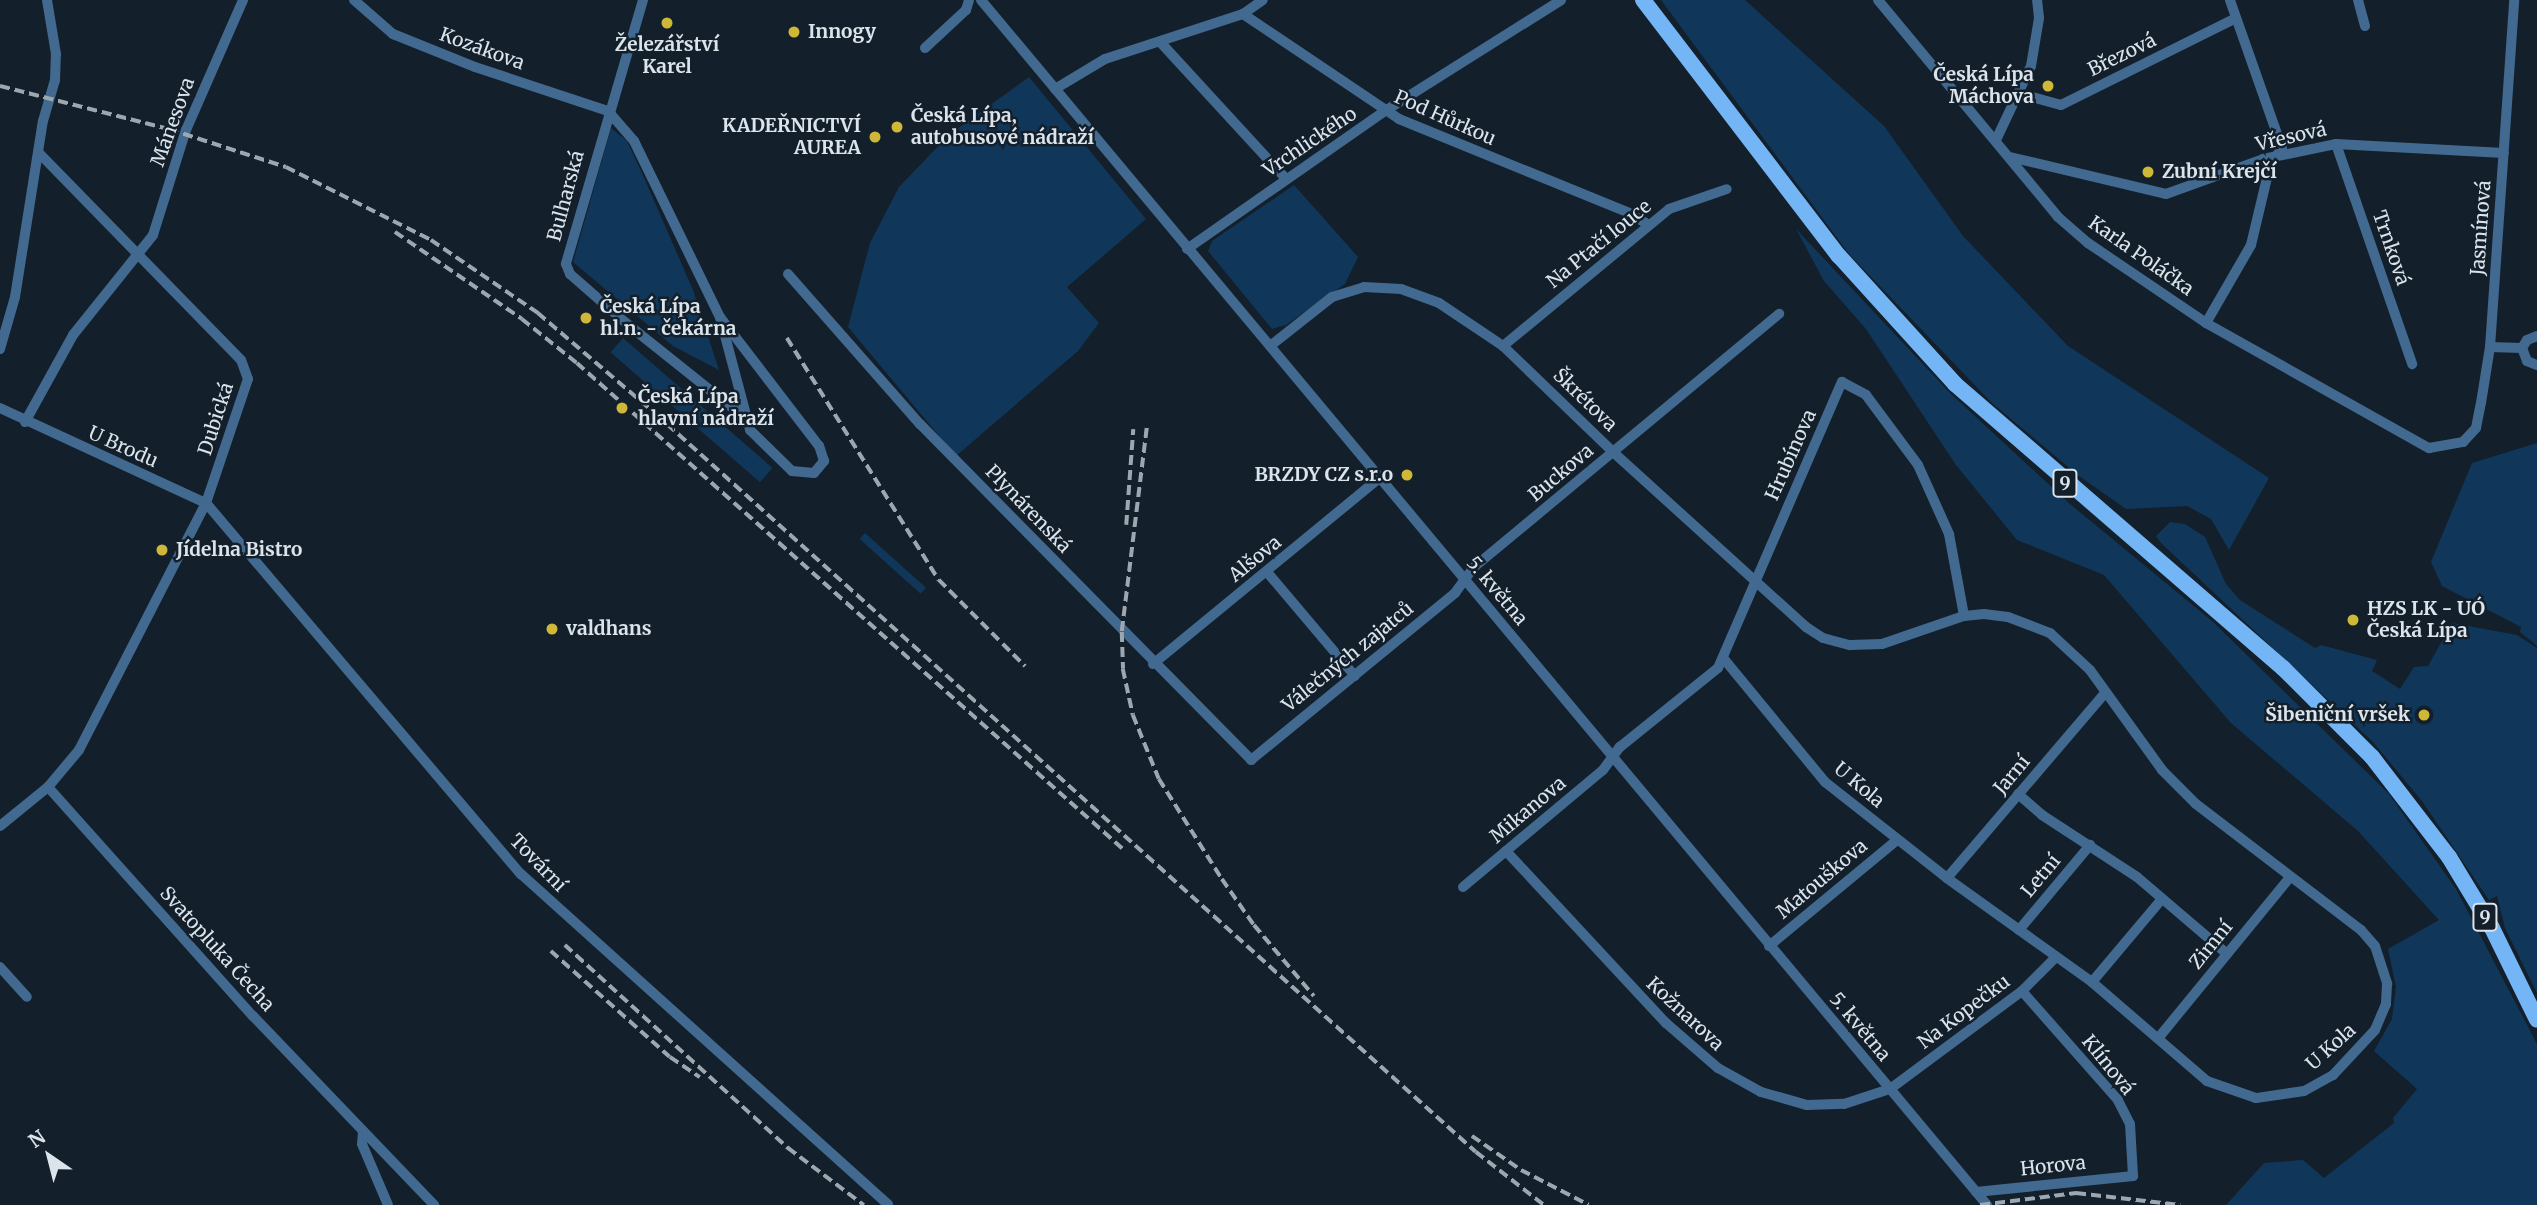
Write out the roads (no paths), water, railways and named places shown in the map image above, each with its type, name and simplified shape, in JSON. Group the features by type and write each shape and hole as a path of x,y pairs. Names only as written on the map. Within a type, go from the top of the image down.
{"main road":[{"name":"9","path":"1644,2 1839,256 1955,384 2283,668 2372,757 2460,876 2537,1020"}],"street":[{"path":"0,349 15,297 56,54 47,0"},
{"name":"Mánesova","path":"26,422 73,335 140,256 153,235 197,104 243,0"},
{"name":"Kozákova","path":"354,0 393,34 475,68 608,111"},
{"name":"Bulharská","path":"643,0 608,111 566,264 570,274 745,418"},
{"path":"925,48 966,10 969,0"},
{"name":"5. května","path":"981,0 1377,480 1466,581 1987,1205"},
{"path":"1055,89 1105,60 1162,44 1243,14 1263,0"},
{"name":"Vrchlického","path":"1187,249 1385,111 1561,0"},
{"name":"Karla Poláčka","path":"1878,0 2058,217 2078,234 2206,323 2429,448 2454,446"},
{"path":"1996,140 2021,94 2031,66 2039,18 2037,0"},
{"path":"2206,323 2251,245 2276,156 2282,148 2230,0"},
{"path":"2358,0 2365,26"},
{"name":"Jasmínová","path":"2454,446 2476,428 2490,347 2514,0"},
{"name":"Pod Hůrkou","path":"1243,14 1385,111 1629,212 1648,225"},
{"name":"Březová","path":"2021,94 2061,105 2236,18"},
{"path":"1162,44 1286,179"},
{"name":"Bulharská","path":"608,111 634,141 720,317 820,446 821,468 806,476 792,471 759,441 745,418 720,317"},
{"name":"Vřesová","path":"2010,157 2166,194 2263,159 2336,144 2504,153"},
{"name":"Trnková","path":"2336,144 2412,364"},
{"name":"Dubická","path":"0,826 48,787 79,750 206,503 247,379 241,360 40,153"},
{"name":"Na Ptačí louce","path":"1503,346 1648,225 1686,200 1727,190"},
{"name":"Plynárenská","path":"788,274 920,424 1153,664 1251,760"},
{"name":"Škrétova","path":"1269,346 1332,297 1364,287 1401,289 1439,303 1503,346 1614,452 1806,627 1850,645"},
{"name":"Buckova","path":"1466,581 1473,568 1779,314"},
{"path":"2522,348 2527,340 2537,336"},
{"path":"2490,347 2522,348"},
{"path":"2522,348 2527,361 2537,365"},
{"name":"Hrubínova","path":"1613,757 1724,659 1842,382 1866,395 1918,465 1949,534 1964,616"},
{"name":"U Brodu","path":"0,408 206,503"},
{"name":"Alšova","path":"1153,664 1377,480"},
{"name":"Tovární","path":"206,503 522,874 888,1205"},
{"path":"1266,572 1355,676"},
{"name":"Válečných zajatců","path":"1251,760 1466,581"},
{"name":"U Kola","path":"1724,659 1825,782 1947,878 2092,982 2160,1036 2207,1081 2256,1098 2278,1097 2320,1084 2367,1041 2386,1004 2383,963 2361,930 2196,804 2162,770 2077,655 2049,632 2008,617 1964,616 1882,643 1850,645"},
{"name":"Jarní","path":"1947,878 2104,694"},
{"name":"Mikanova","path":"1463,887 1603,770 1613,757"},
{"name":"Svatopluka Čecha","path":"48,787 253,1016 435,1205"},
{"path":"2018,794 2042,815 2137,877 2227,954"},
{"name":"Matouškova","path":"1769,946 1897,839"},
{"name":"Letní","path":"2020,930 2090,845"},
{"name":"Kožnarova","path":"1506,852 1666,1023 1718,1068 1761,1092 1807,1105 1844,1104 1890,1089"},
{"name":"Zimní","path":"2160,1036 2290,877"},
{"path":"2092,982 2161,900"},
{"name":"Na Kopečku","path":"1890,1089 2022,991 2055,958"},
{"path":"0,967 27,997"},
{"name":"Klínová","path":"2022,991 2118,1100 2130,1124 2133,1176"},
{"path":"363,1130 362,1144 388,1205"},
{"name":"Horova","path":"1976,1192 2133,1176"}],"railway":[{"path":"0,86 169,129 286,167 431,240 538,313 656,414 1476,1152 1544,1205"},
{"path":"395,232 522,319 577,363 1123,849"},
{"path":"787,338 939,580 1025,666"},
{"path":"1147,428 1122,632 1123,669 1133,715 1159,779 1222,879 1254,925 1314,996"},
{"path":"1126,525 1133,429"},
{"path":"565,945 788,1148 864,1205"},
{"path":"551,951 670,1057 700,1077"},
{"path":"1472,1136 1521,1170 1589,1205"},
{"path":"1980,1205 2076,1193 2180,1205"}],"place":[{"name":"Železářství Karel","path":"667,23"},
{"name":"Innogy","path":"794,32"},
{"name":"Česká Lípa Máchova","path":"2048,86"},
{"name":"Česká Lípa, autobusové nádraží","path":"897,127"},
{"name":"KADEŘNICTVÍ AUREA","path":"875,137"},
{"name":"Zubní Krejčí","path":"2148,172"},
{"name":"Česká Lípa hl.n. - čekárna","path":"586,318"},
{"name":"Česká Lípa hlavní nádraží","path":"622,408"},
{"name":"BRZDY CZ s.r.o","path":"1407,475"},
{"name":"Jídelna Bistro","path":"162,550"},
{"name":"HZS LK - UÓ Česká Lípa","path":"2353,620"},
{"name":"valdhans","path":"552,629"},
{"name":"Šibeniční vršek","path":"2424,715"}]}
